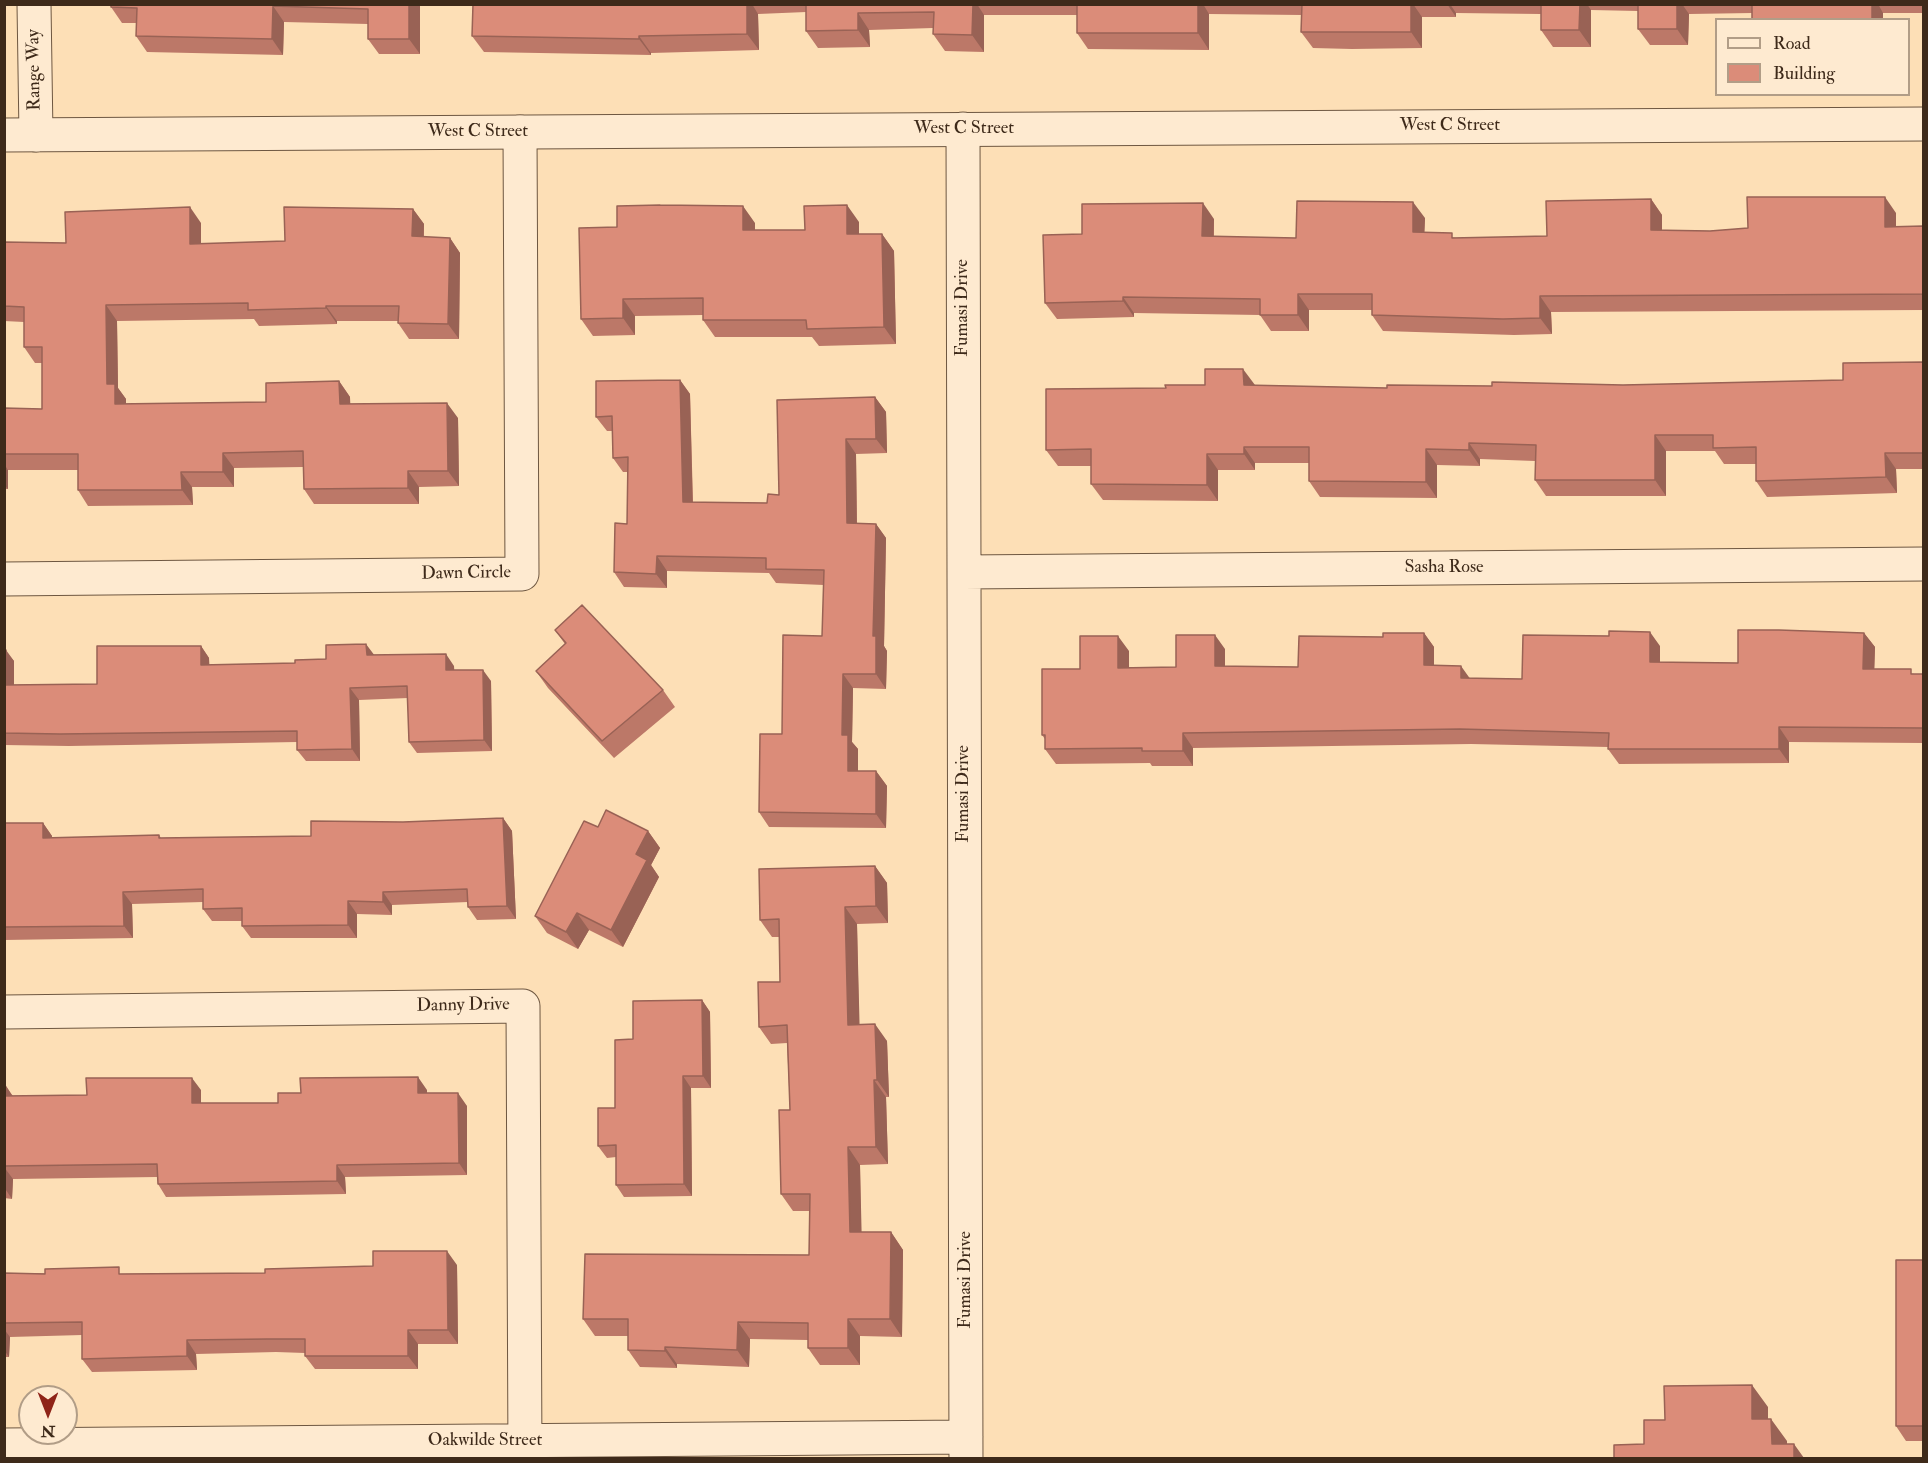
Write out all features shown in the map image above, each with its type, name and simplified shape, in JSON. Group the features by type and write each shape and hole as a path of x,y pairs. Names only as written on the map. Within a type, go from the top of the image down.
{"street":[{"name":"Range Way","path":"20,135 34,4"},
{"name":"West C Street","path":"20,135 1923,124"},
{"name":"Fumasi Drive","path":"963,129 966,1448"},
{"name":"Dawn Circle","path":"4,579 522,574 520,132"},
{"name":"Sasha Rose","path":"964,572 1923,564"},
{"name":"Danny Drive","path":"4,1012 523,1006 525,1450"},
{"name":"Oakwilde Street","path":"4,1445 43,1452 966,1448"}],"building":[{"path":"111,4 409,4 409,39 368,39 368,9 273,6 272,39 136,36 137,8 111,7"},
{"path":"473,4 747,4 747,34 639,36 639,39 472,36"},
{"path":"806,4 973,4 972,35 933,34 934,12 858,13 858,30 806,31"},
{"path":"1077,4 1198,4 1198,33 1077,33"},
{"path":"1302,4 1411,4 1411,32 1301,32"},
{"path":"1541,4 1580,4 1579,30 1541,30"},
{"path":"1638,4 1677,4 1677,29 1638,29"},
{"path":"1752,4 1872,4 1872,18 1752,18"},
{"path":"1747,197 1885,197 1885,227 1923,226 1923,294 1540,296 1540,318 1503,319 1372,315 1372,294 1298,294 1298,315 1260,315 1260,299 1123,297 1123,301 1045,303 1043,235 1082,234 1082,204 1203,203 1202,236 1296,238 1297,201 1413,202 1413,232 1452,233 1452,238 1547,236 1546,201 1651,199 1651,230 1710,231 1748,228"},
{"path":"847,205 847,234 882,234 884,327 807,329 806,320 703,320 703,298 623,299 623,318 581,319 579,228 617,227 617,206 743,206 743,230 805,230 804,206"},
{"path":"190,207 190,244 285,241 284,207 413,209 412,236 450,238 448,324 398,323 399,306 326,306 326,308 248,310 248,303 106,305 107,384 115,384 115,404 266,402 266,383 339,381 340,404 447,403 448,471 408,471 408,488 304,489 303,451 223,453 223,472 181,472 182,490 78,490 78,454 4,454 4,408 42,409 42,347 24,347 24,307 4,306 4,242 66,243 65,212"},
{"path":"1923,362 1923,453 1885,453 1886,477 1756,481 1756,447 1713,448 1713,435 1655,435 1655,480 1535,480 1536,445 1469,443 1469,450 1426,449 1426,482 1309,481 1309,447 1244,447 1244,454 1207,454 1207,485 1091,484 1091,449 1046,450 1046,389 1166,388 1165,385 1205,385 1205,369 1243,369 1244,385 1387,388 1387,385 1492,386 1492,382 1623,385 1843,380 1843,363"},
{"path":"680,380 683,502 767,503 768,494 779,495 777,400 875,397 876,439 846,439 847,523 876,524 873,636 876,636 876,674 843,674 842,735 848,735 848,771 876,771 876,814 759,812 760,734 782,734 783,635 822,636 824,570 766,569 766,558 657,556 656,574 614,572 615,523 627,524 628,457 613,458 612,416 596,417 596,381"},
{"path":"582,605 663,690 602,741 536,671 566,643 555,630"},
{"path":"1738,630 1864,633 1863,669 1911,669 1911,674 1923,674 1923,728 1779,727 1779,749 1608,749 1609,733 1460,729 1183,733 1183,751 1142,751 1142,748 1045,749 1045,735 1042,735 1042,669 1080,669 1080,636 1118,636 1118,668 1176,667 1176,635 1215,635 1215,666 1298,667 1299,636 1383,637 1383,633 1424,633 1424,665 1461,666 1461,678 1522,679 1523,635 1609,636 1609,631 1650,632 1650,662 1738,663"},
{"path":"366,644 367,655 446,654 446,670 483,670 484,740 409,742 407,686 350,688 352,749 297,750 297,731 4,733 4,650 6,650 6,685 97,684 97,646 201,646 201,665 295,663 295,660 326,659 326,645"},
{"path":"606,810 648,831 636,854 647,860 611,930 577,913 566,932 535,916 584,821 598,827"},
{"path":"503,818 507,906 468,907 467,889 383,892 383,902 348,901 348,925 242,926 242,908 203,909 203,889 123,892 124,926 4,927 4,823 43,823 43,838 159,835 159,838 311,836 311,821 403,822"},
{"path":"875,866 876,906 845,907 848,1025 875,1024 877,1080 874,1080 876,1147 848,1147 850,1232 891,1232 890,1319 848,1319 848,1348 808,1348 808,1323 738,1322 737,1350 665,1347 665,1351 628,1350 628,1319 583,1319 585,1254 809,1255 810,1194 781,1194 779,1110 790,1110 787,1025 759,1027 758,982 780,982 779,919 760,920 759,869"},
{"path":"702,1000 703,1076 683,1076 684,1184 616,1185 616,1145 598,1146 598,1108 615,1108 615,1040 633,1039 633,1001"},
{"path":"418,1077 418,1093 458,1093 459,1163 337,1165 337,1181 158,1184 157,1164 4,1166 4,1096 87,1095 86,1078 192,1078 192,1103 278,1103 278,1093 301,1093 300,1078"},
{"path":"373,1251 447,1251 448,1330 408,1330 408,1356 305,1356 305,1339 267,1339 187,1340 187,1356 82,1359 82,1322 4,1323 4,1273 45,1274 45,1269 119,1267 119,1274 265,1273 265,1269 373,1266"},
{"path":"1896,1260 1923,1260 1923,1426 1896,1426"},
{"path":"1752,1385 1752,1419 1771,1419 1772,1444 1794,1444 1794,1458 1614,1458 1614,1445 1644,1444 1644,1420 1665,1420 1664,1386"}]}
